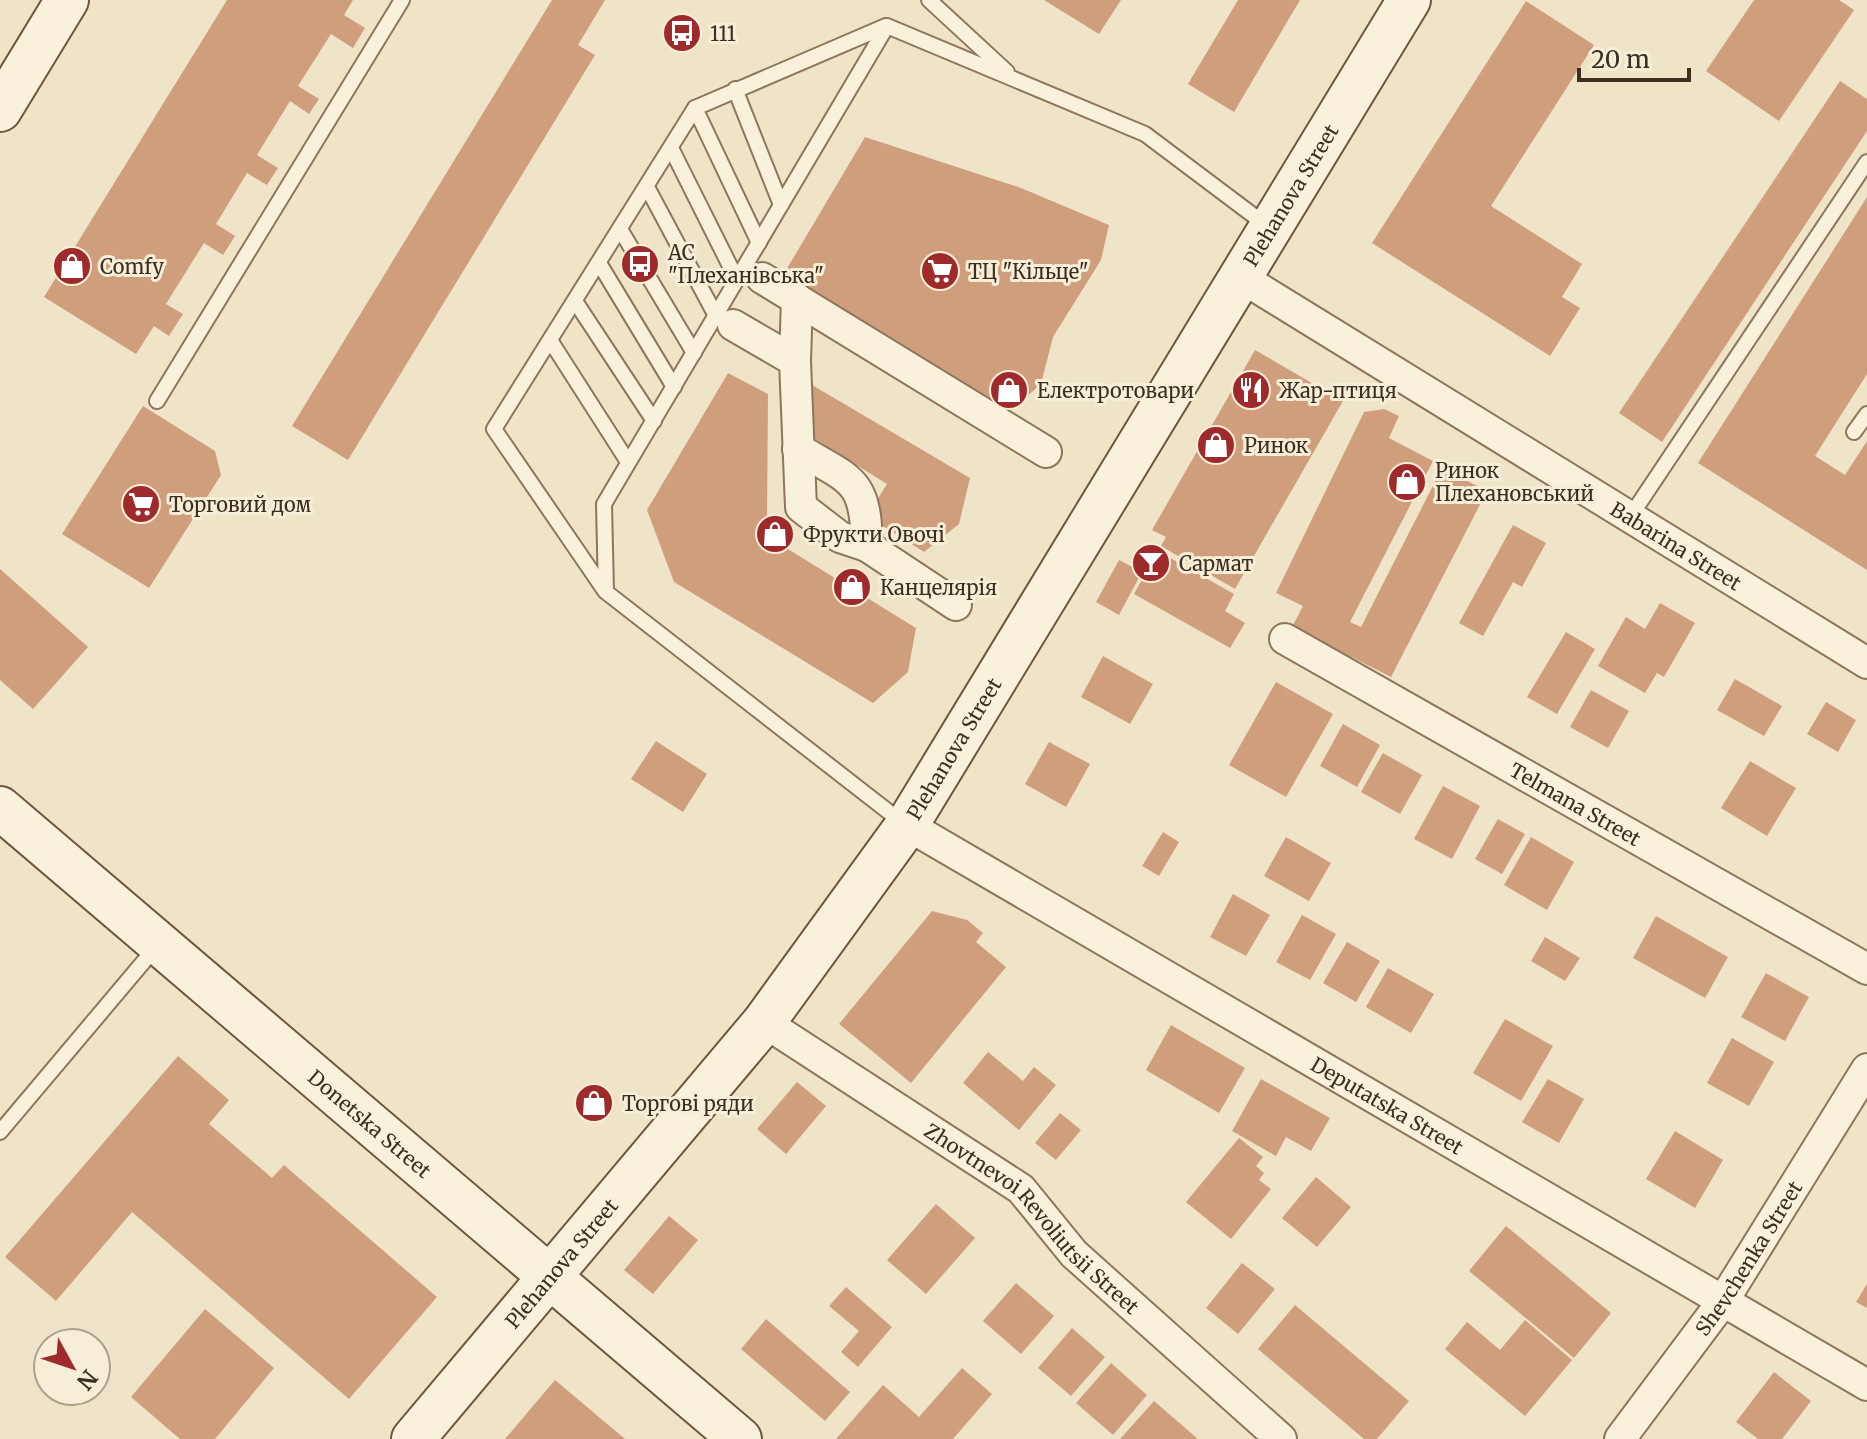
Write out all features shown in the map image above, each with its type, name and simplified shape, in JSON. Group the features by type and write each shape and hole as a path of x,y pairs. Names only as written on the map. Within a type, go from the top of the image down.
{"street":[{"path":"0,110 67,0"},
{"name":"Plehanova Street","path":"413,1439 764,1022 907,825 1272,230 1409,0"},
{"name":"Babarina Street","path":"1242,278 1629,518 1864,655"},
{"path":"750,279 797,299 1046,452"},
{"path":"797,299 795,361 801,507 840,537 867,546 956,605"},
{"path":"725,321 795,361"},
{"path":"798,449 854,482 866,508 867,546"},
{"name":"Telmana Street","path":"1285,639 1867,969"},
{"name":"Donetska Street","path":"0,808 740,1439"},
{"name":"Deputatska Street","path":"907,825 1867,1385"},
{"name":"Zhovtnevoi Revoliutsii Street","path":"764,1022 1021,1189 1074,1254 1281,1439"},
{"name":"Shevchenka Street","path":"1620,1439 1723,1301 1867,1069"}],"lane":[{"path":"157,401 402,0"},
{"path":"929,0 1016,80"},
{"path":"606,592 604,504 694,353 725,321 750,279 759,243 887,26"},
{"path":"907,825 606,592 494,429 695,108 887,26 1145,134 1272,230"},
{"path":"735,89 781,205"},
{"path":"695,108 759,243"},
{"path":"671,148 750,279"},
{"path":"1629,518 1867,162"},
{"path":"647,187 725,321"},
{"path":"620,229 694,353"},
{"path":"599,263 674,387"},
{"path":"575,301 654,421"},
{"path":"550,340 628,462"},
{"path":"1854,432 1867,414"},
{"path":"0,1132 159,944"}],"building":[{"path":"227,0 353,0 344,15 365,28 353,48 331,34 298,86 319,99 309,114 290,101 257,155 278,168 267,185 247,173 216,224 235,236 223,255 204,243 166,304 183,314 169,336 154,326 136,354 44,297"},
{"path":"552,0 605,0 578,45 595,55 348,460 292,426"},
{"path":"1044,0 1121,0 1099,34"},
{"path":"1238,0 1300,0 1234,112 1188,84"},
{"path":"1754,0 1839,0 1854,10 1779,121 1706,71"},
{"path":"1526,1 1594,45 1491,206 1582,264 1562,297 1580,308 1550,356 1372,243"},
{"path":"1840,81 1867,99 1867,131 1662,442 1619,413"},
{"name":"ТЦ \"Кільце\"","path":"865,137 1021,188 1109,225 1101,260 1053,337 1041,384 1003,417 779,282"},
{"path":"1867,197 1867,374 1815,456 1845,475 1867,441 1867,570 1698,463"},
{"path":"1255,350 1343,401 1235,589 1161,546 1166,537 1152,530"},
{"path":"728,373 768,394 767,522 783,546 916,628 908,672 873,703 674,582 647,510"},
{"path":"807,382 970,478 959,524 924,552 867,516 887,484 802,431"},
{"name":"Торговий дом","path":"143,406 215,451 221,475 149,588 62,534"},
{"path":"1384,409 1399,416 1389,438 1433,461 1350,622 1361,627 1442,468 1487,491 1391,677 1292,627 1303,606 1276,593 1364,412"},
{"path":"1513,525 1546,543 1522,587 1513,582 1483,636 1459,623"},
{"path":"1158,551 1234,594 1225,611 1245,623 1230,648 1134,594"},
{"path":"1119,560 1142,572 1119,615 1096,602"},
{"path":"0,569 88,647 33,709 0,680"},
{"path":"1660,603 1695,623 1664,677 1657,673 1645,693 1598,666 1626,617 1645,629"},
{"path":"1566,632 1595,649 1557,714 1527,697"},
{"path":"1103,656 1153,684 1130,724 1081,697"},
{"path":"1735,679 1782,706 1764,736 1717,710"},
{"path":"1276,682 1333,714 1286,797 1229,765"},
{"path":"1591,690 1629,711 1608,748 1570,727"},
{"path":"1826,702 1856,720 1838,752 1807,734"},
{"path":"1343,724 1380,745 1357,787 1320,766"},
{"path":"656,741 707,774 683,812 631,779"},
{"path":"1049,742 1090,764 1066,807 1025,784"},
{"path":"1383,753 1422,775 1400,814 1361,792"},
{"path":"1750,761 1796,788 1767,836 1721,808"},
{"path":"1443,786 1480,806 1452,859 1414,839"},
{"path":"1498,819 1525,834 1502,874 1475,859"},
{"path":"1163,832 1179,842 1159,876 1142,866"},
{"path":"1286,837 1331,863 1309,901 1264,876"},
{"path":"1531,837 1574,862 1547,910 1504,885"},
{"path":"1233,894 1270,915 1246,956 1210,937"},
{"path":"932,911 967,920 983,933 976,942 1006,967 911,1083 839,1024"},
{"path":"1302,915 1336,934 1310,980 1276,962"},
{"path":"1656,916 1728,957 1705,998 1633,958"},
{"path":"1545,937 1580,958 1565,981 1531,961"},
{"path":"1347,942 1380,961 1356,1002 1323,983"},
{"path":"1388,968 1434,994 1411,1033 1366,1007"},
{"path":"1766,973 1809,997 1785,1041 1741,1017"},
{"path":"1505,1019 1553,1046 1521,1101 1473,1073"},
{"path":"1171,1025 1245,1068 1219,1113 1146,1070"},
{"path":"1732,1038 1774,1062 1749,1106 1707,1083"},
{"path":"988,1052 1023,1081 1034,1067 1056,1085 1019,1130 963,1083"},
{"path":"178,1056 229,1100 209,1124 272,1178 284,1165 437,1297 349,1399 132,1212 56,1301 5,1257"},
{"path":"1261,1079 1330,1118 1311,1151 1286,1137 1276,1156 1232,1131"},
{"path":"1548,1079 1584,1099 1559,1143 1522,1122"},
{"path":"797,1082 826,1106 786,1154 757,1129"},
{"path":"1060,1113 1081,1130 1056,1160 1035,1143"},
{"path":"1675,1131 1723,1160 1695,1208 1646,1179"},
{"path":"1239,1138 1263,1157 1256,1166 1264,1173 1259,1180 1271,1189 1231,1239 1186,1202"},
{"path":"1316,1177 1351,1207 1317,1247 1282,1218"},
{"path":"936,1204 975,1238 926,1294 887,1260"},
{"path":"669,1216 698,1240 653,1294 624,1270"},
{"path":"1506,1226 1611,1313 1574,1358 1469,1271"},
{"path":"1242,1263 1275,1289 1238,1334 1206,1308"},
{"path":"1016,1283 1054,1316 1021,1354 983,1321"},
{"path":"1867,1284 1867,1308 1856,1302"},
{"path":"846,1287 892,1327 858,1367 841,1352 859,1331 829,1306"},
{"path":"1295,1305 1409,1401 1377,1439 1364,1439 1258,1349"},
{"path":"205,1309 274,1368 215,1439 180,1439 131,1397"},
{"path":"766,1319 850,1392 825,1421 741,1349"},
{"path":"1525,1320 1572,1360 1525,1416 1445,1349 1467,1322 1500,1350"},
{"path":"1072,1328 1105,1357 1071,1396 1038,1368"},
{"path":"1111,1363 1147,1395 1113,1435 1076,1403"},
{"path":"962,1368 992,1394 953,1439 836,1439 883,1385 919,1417"},
{"path":"1774,1372 1811,1401 1782,1439 1758,1439 1736,1422"},
{"path":"555,1380 625,1439 505,1439"},
{"path":"1154,1401 1198,1439 1120,1439"}],"place":[{"name":"111","path":"682,33"},
{"name":"АС \"Плеханівська\"","path":"640,264"},
{"name":"Comfy","path":"72,266"},
{"name":"ТЦ \"Кільце\"","path":"940,271"},
{"name":"Електротовари","path":"1009,390"},
{"name":"Жар-птиця","path":"1251,390"},
{"name":"Ринок","path":"1216,445"},
{"name":"Ринок Плехановський","path":"1407,482"},
{"name":"Торговий дом","path":"141,504"},
{"name":"Фрукти Овочі","path":"775,534"},
{"name":"Сармат","path":"1151,563"},
{"name":"Канцелярія","path":"852,587"},
{"name":"Торгові ряди","path":"594,1103"}]}
